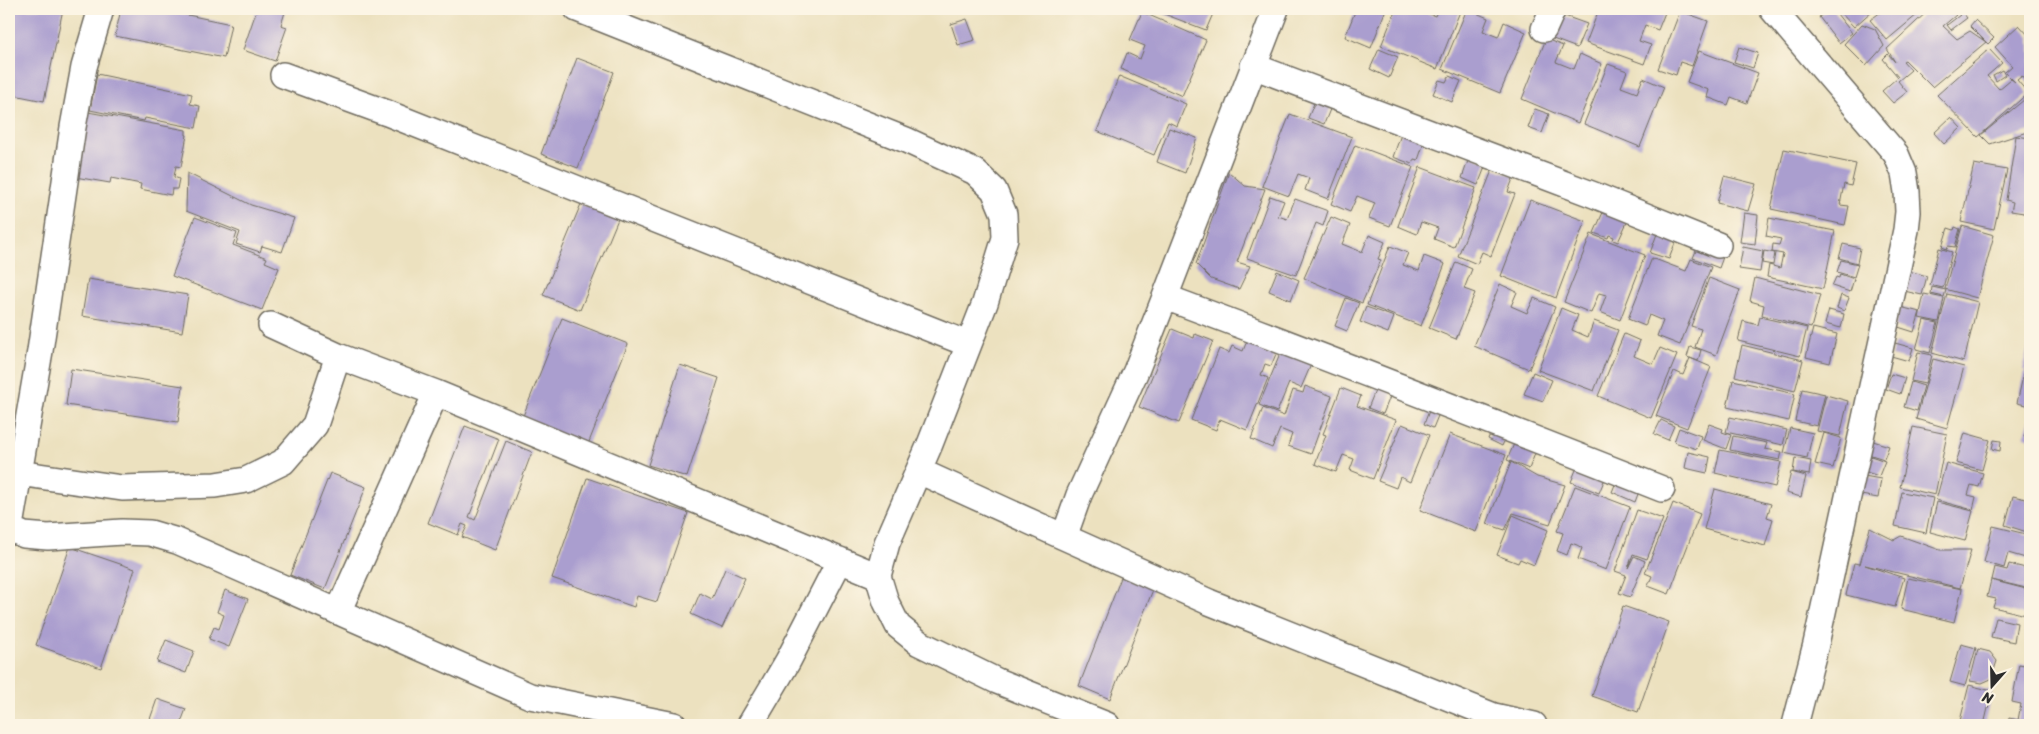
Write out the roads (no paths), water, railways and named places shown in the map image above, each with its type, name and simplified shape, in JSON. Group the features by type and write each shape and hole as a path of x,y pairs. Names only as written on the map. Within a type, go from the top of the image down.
{"street":[{"path":"101,9 84,67 73,127 40,351 9,529 24,535 48,537 150,532 177,541 530,696 674,725"},
{"path":"577,9 906,140 975,172 994,190 1004,214 1005,238 985,303 887,544 878,576 886,602 898,626 919,643 997,681 1107,725"},
{"path":"1064,537 1082,488 1136,371 1276,9"},
{"path":"1772,9 1896,154 1904,173 1908,212 1893,294 1818,634 1795,725"},
{"path":"1254,66 1594,195 1718,245"},
{"path":"283,75 387,113 968,344"},
{"path":"1165,297 1332,359 1472,416 1662,489"},
{"path":"271,325 338,356 436,393 878,576"},
{"path":"18,473 122,488 215,485 246,480 283,462 314,425 338,356"},
{"path":"338,612 436,393"},
{"path":"918,470 1209,602 1484,712 1534,725"},
{"path":"750,725 788,661 840,560"}]}
